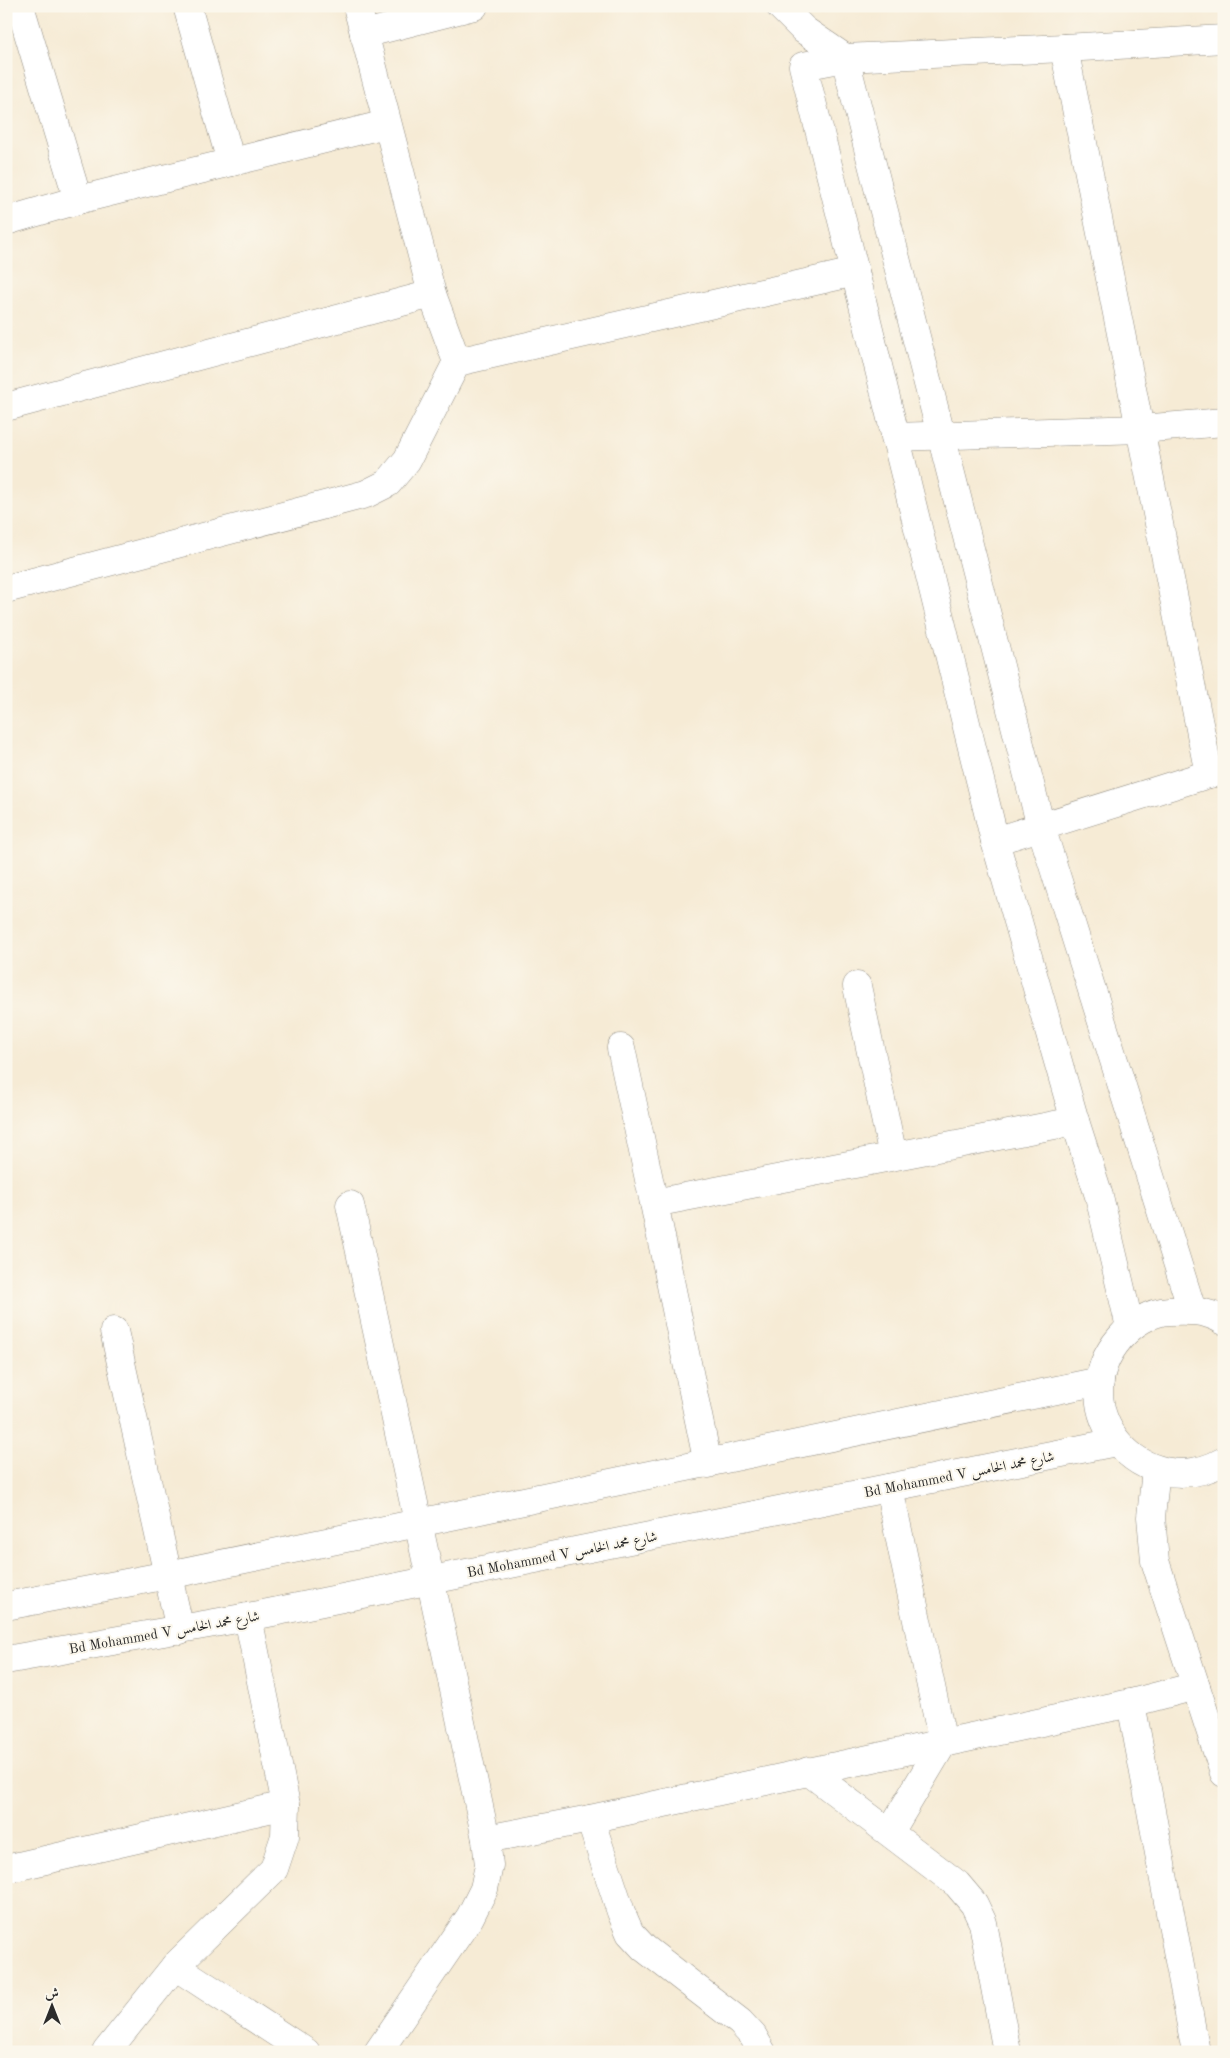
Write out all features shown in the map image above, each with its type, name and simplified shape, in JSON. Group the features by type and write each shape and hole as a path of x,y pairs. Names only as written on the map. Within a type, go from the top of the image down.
{"street":[{"path":"20,6 78,200"},
{"path":"187,6 231,162"},
{"path":"6,589 366,494 388,483 407,460 457,362 432,294 386,124 357,6"},
{"path":"364,34 474,6"},
{"path":"780,6 804,30 844,58 1041,827 1192,1310"},
{"path":"804,30 803,66 856,272 995,841 1075,1121 1099,1196 1130,1327"},
{"path":"803,66 844,58 1064,48 1224,38"},
{"path":"995,841 1216,773 1141,429 1064,48"},
{"path":"6,221 78,200 386,124"},
{"path":"457,362 856,272"},
{"path":"6,407 432,294"},
{"path":"895,437 1141,429 1224,422"},
{"path":"857,986 893,1156"},
{"path":"620,1048 708,1464"},
{"path":"654,1203 1075,1121"},
{"path":"350,1205 486,1839 489,1865 484,1889 470,1917 378,2052"},
{"path":"1224,1322 1218,1318 1192,1310 1160,1312 1130,1327 1110,1351 1100,1381 1100,1403 1106,1424 1116,1442 1134,1459 1156,1470 1183,1474 1210,1468 1224,1461"},
{"path":"114,1331 180,1630"},
{"path":"6,1606 168,1576 1100,1381"},
{"name":"Bd Mohammed V شارع محمد الخامس","path":"6,1660 248,1617 1116,1442"},
{"path":"1156,1470 1151,1517 1155,1561 1224,1773"},
{"path":"889,1488 943,1743 890,1832"},
{"path":"106,2052 175,1966 274,1869 285,1836 286,1805 248,1617"},
{"path":"486,1839 590,1819 1131,1703 1196,1686"},
{"path":"1131,1703 1196,2052"},
{"path":"808,1771 958,1884 974,1904 983,1923 1007,2052"},
{"path":"6,1869 286,1805"},
{"path":"590,1819 621,1912 630,1933 644,1948 740,2022 753,2036 762,2052"},
{"path":"175,1966 306,2052"}]}
